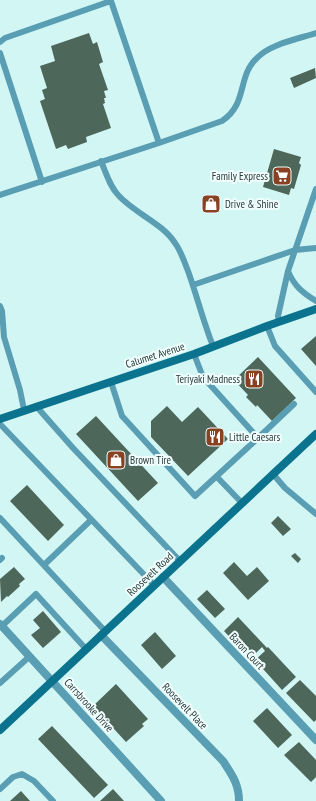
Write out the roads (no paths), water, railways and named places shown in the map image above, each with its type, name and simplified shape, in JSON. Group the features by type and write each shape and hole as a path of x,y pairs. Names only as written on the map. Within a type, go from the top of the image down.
{"street":[{"name":"Calumet Avenue","path":"0,419 194,354 316,308"},
{"name":"Roosevelt Road","path":"0,730 316,434"},
{"name":"Baron Court","path":"163,577 316,740"},
{"name":"Carrsbrooke Drive","path":"1,625 161,801"},
{"name":"Roosevelt Place","path":"103,633 223,761 238,788 239,801"}],"lane":[{"path":"0,42 4,38 110,1 158,143"},
{"path":"0,195 215,124 227,117 240,100 246,74 253,61 258,56 271,48 316,32"},
{"path":"0,53 42,182"},
{"path":"101,161 109,181 118,196 136,211 164,229 176,243 183,257 213,346"},
{"path":"279,322 278,316 288,271 316,189"},
{"path":"193,285 295,250 316,248"},
{"path":"288,271 294,284 316,308"},
{"path":"0,306 2,311 4,337 20,390 24,410"},
{"path":"267,326 275,346 316,392"},
{"path":"194,354 203,377 258,438"},
{"path":"111,382 122,416 194,496 217,477 294,404"},
{"path":"36,406 73,448 180,561"},
{"path":"0,424 154,585"},
{"path":"272,474 285,488 316,514"},
{"path":"217,477 242,503"},
{"path":"0,518 44,565 103,633"},
{"path":"44,565 91,520"},
{"path":"1,625 36,594 86,649"},
{"path":"0,683 30,657"},
{"path":"0,790 13,777 22,774 34,781 53,801"}],"place":[{"name":"Family Express","path":"282,176"},
{"name":"Drive & Shine","path":"211,204"},
{"name":"Teriyaki Madness","path":"254,379"},
{"name":"Little Caesars","path":"215,437"},
{"name":"Brown Tire","path":"116,460"}]}
